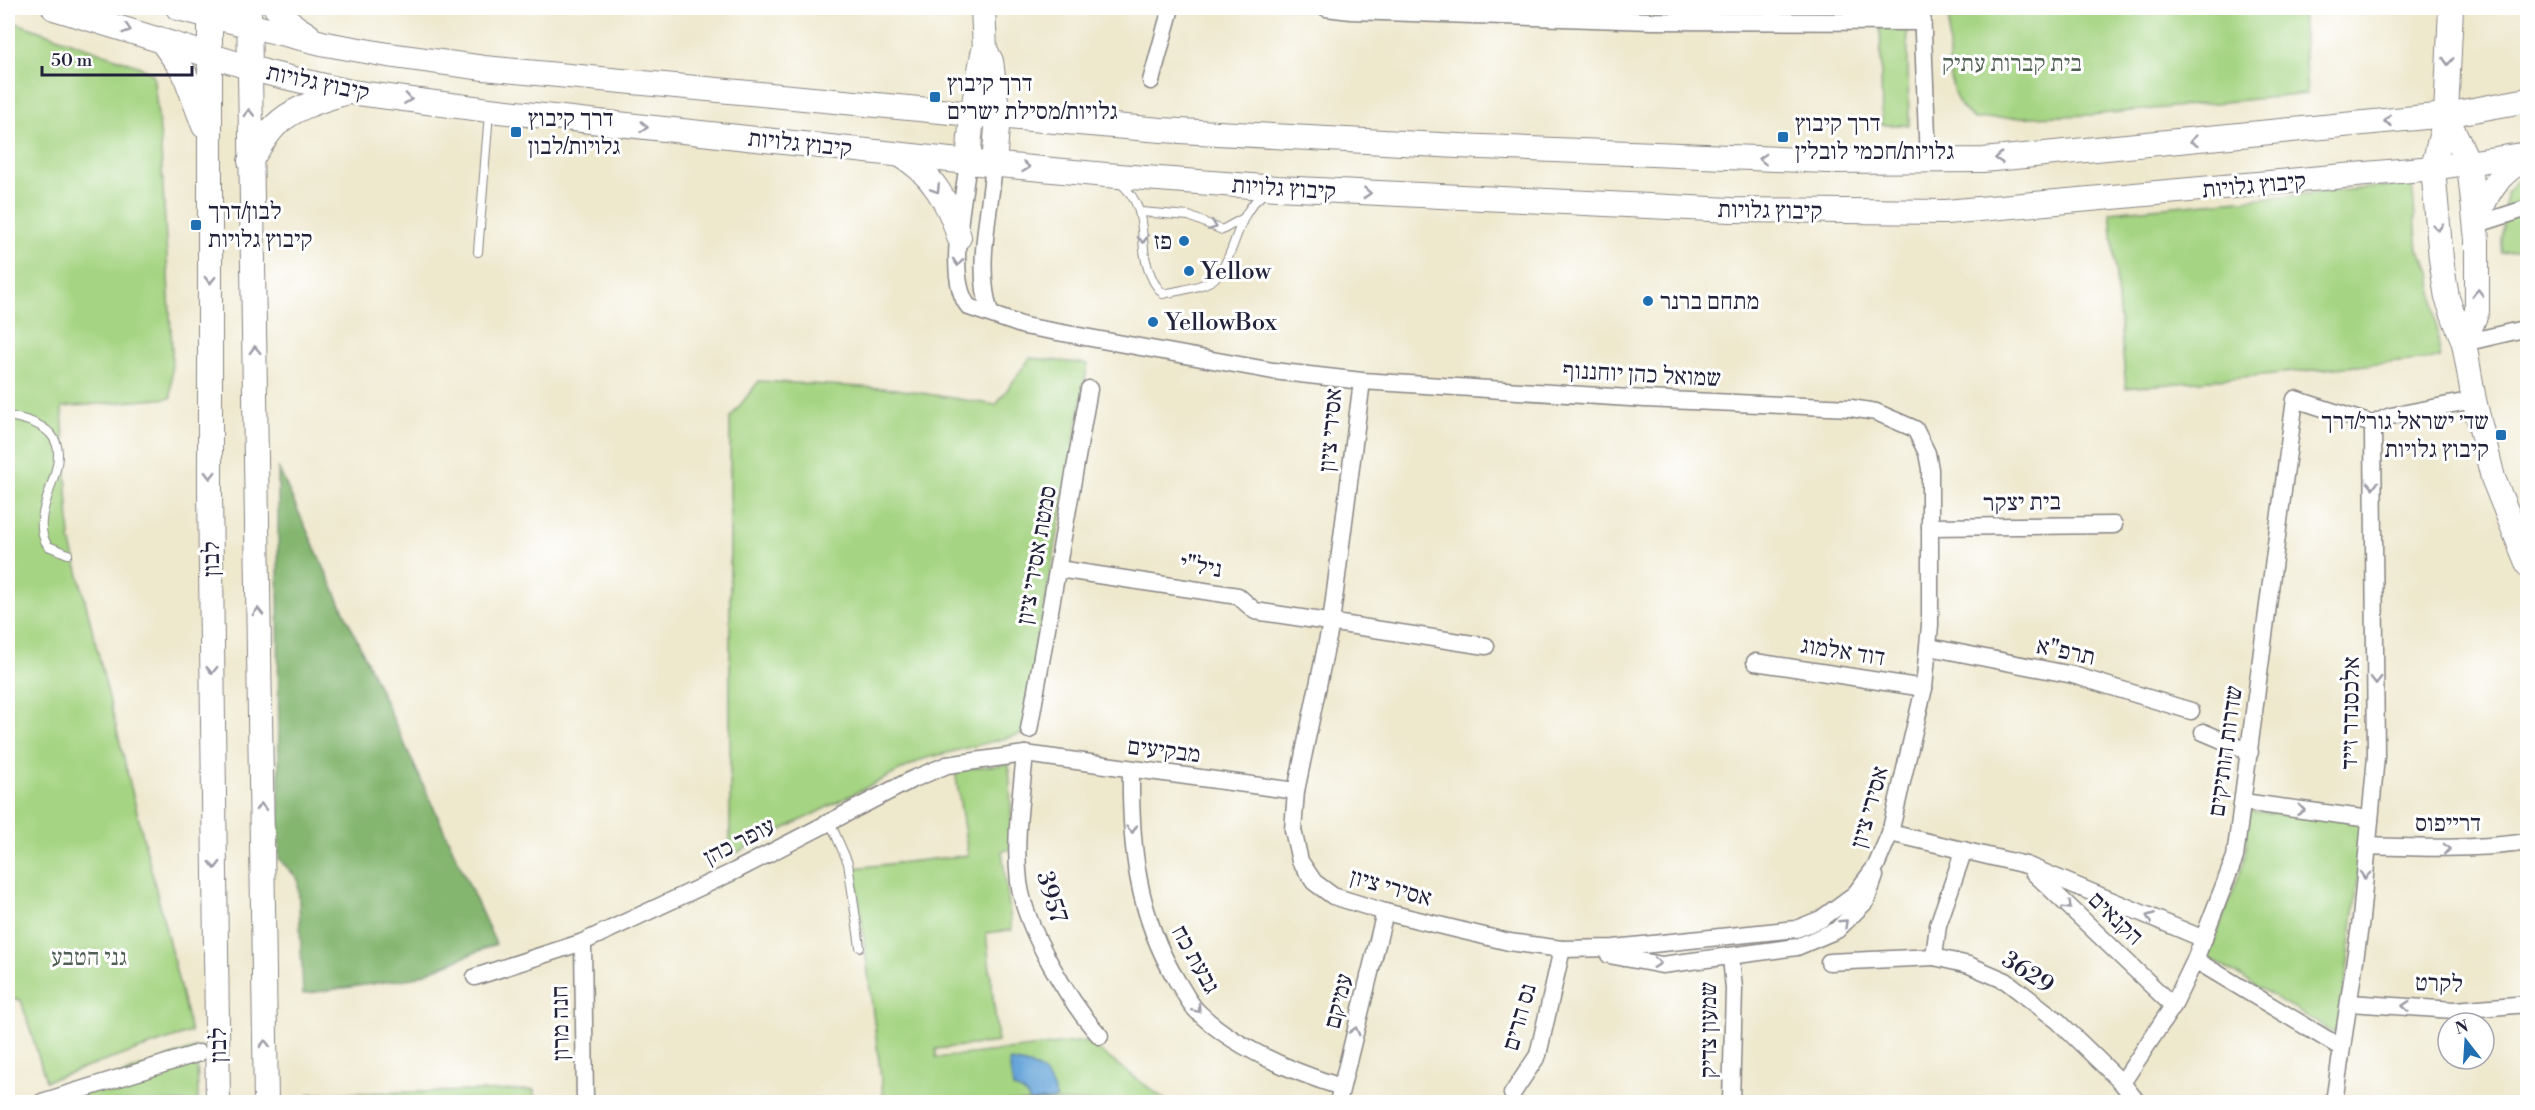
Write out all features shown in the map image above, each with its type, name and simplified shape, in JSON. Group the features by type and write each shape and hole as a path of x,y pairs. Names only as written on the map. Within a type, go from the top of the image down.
{"main road":[{"name":"קיבוץ גלויות","path":"54,8 249,66 350,92 489,110 968,162 1277,188 1731,210 1946,212 2433,168 2528,156"},
{"name":"קיבוץ גלויות","path":"178,8 249,16 326,44 484,68 972,114 1161,130 1470,147 1827,162 1983,160 2177,143 2446,115 2528,100"},
{"path":"276,8 294,26 326,44"},
{"path":"983,8 985,49 991,61 998,116 994,164"},
{"path":"2451,8 2446,115 2433,168 2447,298 2464,343 2474,400 2493,478 2528,565"},
{"name":"לבון","path":"210,12 210,492 218,1102"},
{"name":"לבון","path":"249,16 266,1102"},
{"path":"159,39 187,79 210,149"},
{"path":"968,162 972,114 980,61 985,49"},
{"path":"250,161 274,127 288,116 308,105 350,92"},
{"path":"2446,115 2469,164 2478,232"},
{"path":"898,153 917,165 929,178 951,214 959,237"},
{"path":"2464,343 2477,311 2478,232 2482,203 2491,188 2508,169 2528,156"}],"street":[{"path":"1151,81 1171,8"},
{"path":"1326,8 1351,11 1652,21 1923,15 1928,162"},
{"name":"אסירי ציון","path":"968,162 957,272 963,300 969,308 1024,326 1222,364 1362,381 1331,623 1296,791 1293,830 1300,861 1314,882 1333,896 1385,912 1509,942 1571,949 1614,948 1796,929 1821,919 1841,906 1866,882 1876,866 1890,833 1924,688 1929,647 1928,453 1915,429"},
{"path":"990,313 984,295 983,273 994,164"},
{"path":"2478,232 2528,208"},
{"path":"2464,343 2528,328"},
{"name":"שמואל כהן יוחננוף","path":"1362,381 1645,399 1851,408 1876,412 1915,429"},
{"name":"סמטת אסירי ציון","path":"1029,730 1089,388"},
{"name":"שדרות הותיקים","path":"2122,1083 2173,1006 2204,939 2235,857 2295,399 2375,425"},
{"path":"2375,425 2391,416 2474,400"},
{"name":"אלכסנדר זייד","path":"2334,1102 2340,1047 2349,1003 2368,846 2376,756 2372,442 2375,425"},
{"name":"בית יצקר","path":"1930,527 2114,525"},
{"name":"ניל\"י","path":"1058,569 1238,596 1255,611 1331,623"},
{"path":"1331,623 1486,646"},
{"name":"תרפ\"א","path":"1929,647 2073,675 2191,711"},
{"name":"דוד אלמוג","path":"1755,662 1924,688"},
{"path":"2203,732 2250,752"},
{"name":"מבקיעים","path":"1025,754 1296,791"},
{"name":"עופר כהן","path":"475,977 583,942 735,871 911,780 947,765 1025,754"},
{"name":"3957","path":"1025,754 1017,835 1019,885 1032,923 1055,972 1081,1015 1100,1036"},
{"name":"גבעת כח","path":"1131,770 1134,861 1146,911 1158,949 1196,1010 1221,1031 1252,1050 1339,1095"},
{"path":"2243,802 2370,819"},
{"name":"הקנאים","path":"1890,833 2026,865 2204,939"},
{"name":"דרייפוס","path":"2368,846 2433,849 2499,847 2528,842"},
{"path":"1934,957 1938,925 1964,850"},
{"name":"הקנאים","path":"2026,865 2173,1006"},
{"path":"1571,949 1662,964 1797,947 1837,930 1866,901 1875,882 1876,866"},
{"name":"עמיקם","path":"1339,1095 1385,912"},
{"name":"חנה מרון","path":"583,942 585,1102"},
{"name":"נס הרים","path":"1512,1094 1538,1055 1571,949"},
{"name":"שמעון צדיק","path":"1731,957 1734,1001 1731,1102"},
{"name":"3629","path":"1829,962 1934,957 1969,965 2006,981 2058,1021 2122,1083 2137,1102"},
{"path":"2195,960 2340,1047"},
{"name":"לקרט","path":"2349,1003 2454,1010 2528,1004"},
{"path":"42,1102 199,1053"}],"lane":[{"path":"478,252 489,110"},
{"path":"1106,175 1126,188 1141,212 1147,264 1152,278 1163,294 1187,290 1215,278 1242,219 1255,201 1277,188"},
{"path":"1141,212 1189,216 1222,230 1242,219"},
{"path":"8,416 37,423 48,431 54,442 57,463 40,530 48,546 68,554"},
{"path":"830,822 848,863 860,947"}],"green space":[{"path":"1880,8 1907,8 1909,125 1882,125"},
{"name":"בית קברות עתיק","path":"1949,8 2302,8 2307,94 2090,115 1974,119 1960,104 1953,88 1950,65"},
{"name":"גני הטבע","path":"8,20 138,66 153,74 160,132 172,350 171,398 62,407 70,539 191,1032 46,1081 21,1000 8,998"},
{"path":"2527,168 2527,249 2501,253 2506,193"},
{"path":"2412,184 2418,250 2431,271 2440,358 2126,388 2110,212"},
{"path":"1030,358 1088,364 1022,734 923,759 730,856 730,418 759,381 896,389 996,405"},
{"path":"278,467 496,944 413,978 303,994 298,879 279,859"},
{"path":"1009,764 1013,849 1002,851 1012,930 986,933 998,1042 936,1049 936,1058 1086,1041 1168,1102 884,1102 855,868 968,855 955,770"},
{"path":"2249,811 2365,821 2339,1036 2208,957 2244,862"},
{"path":"197,1047 198,1102 45,1102"},
{"path":"534,1090 534,1102 309,1102 309,1094"}],"water":[{"path":"1009,1061 1035,1067 1041,1071 1054,1089 1057,1099 1029,1102 1024,1092 1013,1088"}],"place":[{"name":"דרך קיבוץ גלויות/מסילת ישרים","path":"935,97"},
{"name":"דרך קיבוץ גלויות/לבון","path":"516,132"},
{"name":"דרך קיבוץ גלויות/חכמי לובלין","path":"1783,137"},
{"name":"לבון/דרך קיבוץ גלויות","path":"196,225"},
{"name":"פז","path":"1184,241"},
{"name":"Yellow","path":"1189,271"},
{"name":"מתחם ברנר","path":"1648,301"},
{"name":"YellowBox","path":"1153,322"},
{"name":"שד׳ ישראל גורי/דרך קיבוץ גלויות","path":"2501,435"}]}
